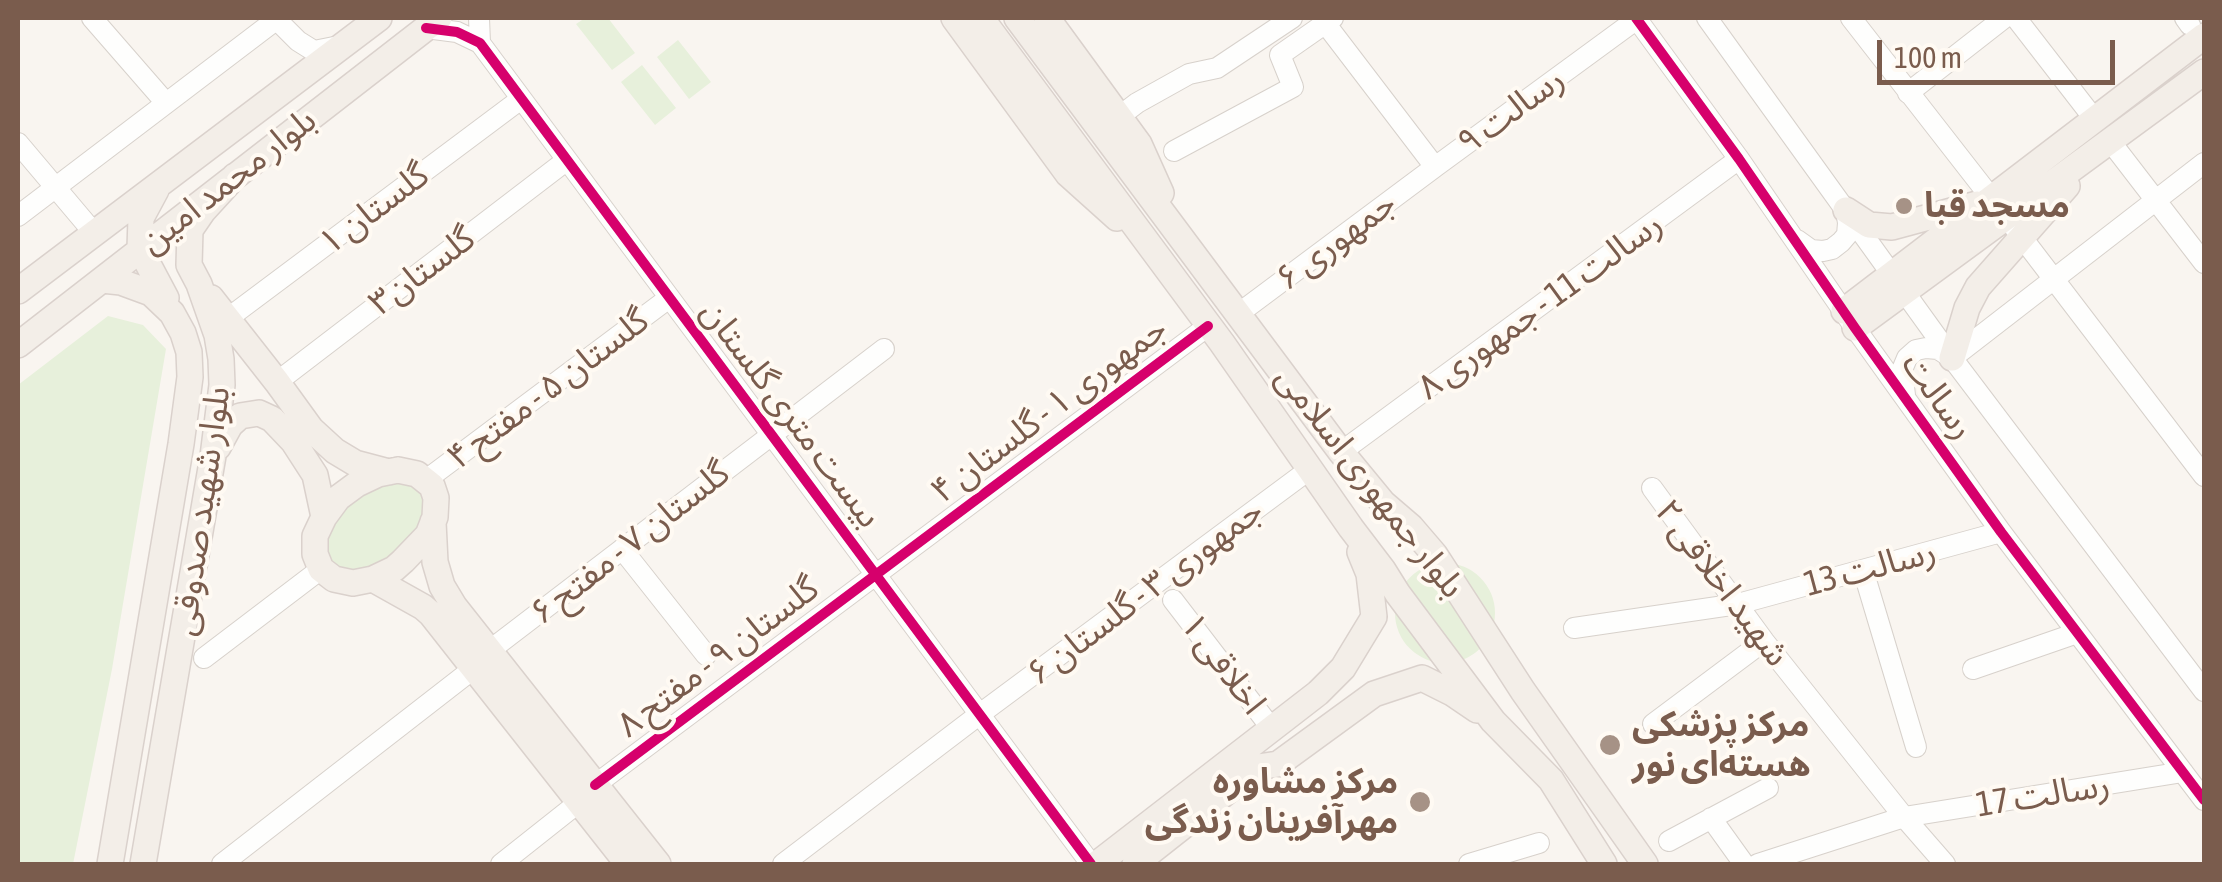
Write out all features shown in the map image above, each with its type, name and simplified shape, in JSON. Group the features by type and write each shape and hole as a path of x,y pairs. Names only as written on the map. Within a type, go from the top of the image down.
{"main road":[{"name":"بلوار محمد امین","path":"18,291 379,18"},
{"path":"954,18 1068,174 1159,255"},
{"name":"بلوار جمهوری اسلامی","path":"981,18 1159,255 1493,721 1551,780 1602,864"},
{"name":"بلوار جمهوری اسلامی","path":"1017,18 1341,452 1383,503 1434,555 1523,691 1645,864"},
{"path":"1047,18 1139,144 1182,238"},
{"name":"بلوار محمد امین","path":"18,345 432,21"},
{"path":"1952,358 1967,308 2006,218 2102,136 2193,26"},
{"path":"1849,319 2006,218 2102,136 2204,72"},
{"path":"194,274 190,230 235,176"},
{"path":"140,249 141,218 158,185"},
{"path":"1846,210 1869,225 1892,228 2006,218"},
{"name":"بلوار شهید صدوقی","path":"110,864 190,376 183,333 140,249"},
{"path":"169,305 162,272 173,262 194,274 311,429 355,463 388,472"},
{"name":"بلوار شهید صدوقی","path":"143,864 222,385 217,335 194,274"},
{"path":"102,280 122,282 169,305"},
{"path":"213,456 230,425 240,416 259,413 272,419 314,475 324,517"},
{"path":"398,470 426,480 436,498 436,517 404,561 374,578 353,583 334,578 321,568 315,554 315,536 338,498 378,474 398,470"},
{"path":"433,522 435,562 442,586 481,660"},
{"path":"1094,864 1318,693 1343,668 1374,617 1370,574 1351,528"},
{"path":"374,578 424,607 481,660 586,794 628,864"},
{"path":"1135,864 1258,767 1278,764 1374,694 1422,678 1493,721"},
{"path":"586,794 658,864"}],"street":[{"path":"92,18 166,102"},
{"path":"18,216 276,18 314,51 340,46"},
{"path":"478,18 480,43"},
{"path":"1120,116 1189,74 1218,68 1292,18"},
{"name":"رسالت","path":"1636,18 2001,532 2204,800"},
{"name":"رسالت ۹","path":"1329,20 1435,167 1636,18"},
{"name":"رسالت","path":"1706,18 1952,358 2204,691"},
{"path":"1852,18 2204,476"},
{"path":"1908,92 2004,18"},
{"path":"2016,18 2102,136 2204,263"},
{"path":"1174,151 1293,87 1280,56 1329,20"},
{"path":"432,21 480,43"},
{"name":"بیست متری گلستان","path":"480,43 1094,864"},
{"name":"گلستان ۱","path":"227,318 521,99"},
{"path":"18,143 94,233"},
{"name":"گلستان۳","path":"277,382 567,160"},
{"name":"رسالت 11 - جمهوری ۸","path":"1341,452 1739,160"},
{"path":"1904,395 1902,370 1916,350 1938,350 1952,358 2204,163"},
{"name":"جمهوری ۶","path":"1238,314 1435,167"},
{"path":"1795,239 1810,250 1832,248 1847,234 1846,210"},
{"name":"گلستان ۵ - مفتح ۴","path":"426,480 670,298"},
{"name":"جمهوری ۱ - گلستان ۴","path":"875,573 1208,326"},
{"name":"گلستان ۷ - مفتح ۶","path":"222,864 622,549 884,350"},
{"name":"جمهوری ۳ - گلستان ۶","path":"782,864 1310,470"},
{"name":"شهید اخلاقی ۲","path":"1652,488 1764,641 1945,864"},
{"name":"رسالت 13","path":"1574,628 1738,604 2001,532"},
{"path":"622,549 706,656"},
{"path":"204,658 321,568"},
{"path":"1862,570 1916,746"},
{"name":"گلستان ۹ - مفتح ۸","path":"501,864 586,794 875,573"},
{"name":"اخلاقی ۱","path":"1174,600 1272,729"},
{"path":"1973,669 2077,632"},
{"path":"1653,724 1764,641"},
{"name":"رسالت 17","path":"1758,864 1904,817 2182,772"},
{"path":"1669,840 1768,788"},
{"path":"1712,818 1744,864"},
{"path":"1469,864 1539,843"}],"green space":[{"path":"585,18 608,18 635,53 612,70 576,24"},
{"path":"678,40 711,82 689,99 657,57"},
{"path":"642,65 676,108 655,125 621,82"},
{"path":"108,316 143,325 166,349 112,669 73,864 18,864 18,385"},
{"path":"399,476 429,492 421,531 380,569 335,573 320,539 346,501"},
{"path":"1445,563 1464,567 1480,578 1491,594 1495,613 1491,632 1480,648 1464,659 1445,663 1426,659 1410,648 1399,632 1395,613 1399,594 1410,578 1426,567"}],"cycle path":[{"path":"1636,18 2001,532 2204,800"},
{"path":"426,28 457,32 480,43 1091,864"},
{"path":"595,785 1208,326"}],"place":[{"name":"مسجد قبا","path":"1904,206"},
{"name":"مرکز پزشکی هسته‌ای نور","path":"1610,745"},
{"name":"مرکز مشاوره مهرآفرینان زندگی","path":"1420,802"}]}
